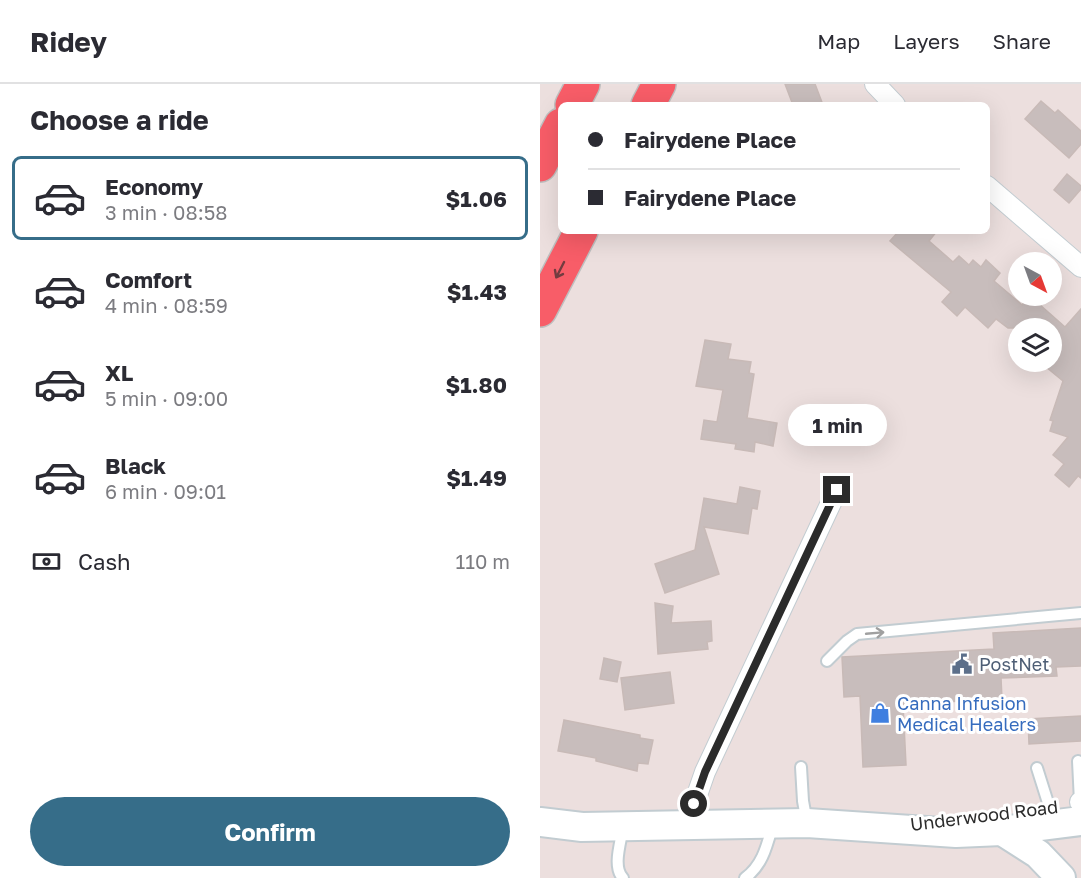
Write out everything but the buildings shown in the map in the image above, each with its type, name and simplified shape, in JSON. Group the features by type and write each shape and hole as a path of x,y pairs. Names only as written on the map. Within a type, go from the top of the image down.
{"highway":[{"path":"574,102 583,84"},
{"path":"650,102 659,84"},
{"path":"540,165 558,132"},
{"path":"540,310 579,234"}],"main road":[{"name":"Underwood Road","path":"886,827 1073,815"},
{"name":"Underwood Road","path":"540,822 582,827 807,823 956,833 1002,831 1073,815"},
{"path":"1069,878 1073,815"},
{"path":"1002,831 1038,854 1061,878"}],"street":[{"path":"875,84 892,102"},
{"path":"990,189 1081,267"},
{"path":"687,825 705,772 837,490"}],"lane":[{"path":"827,661 846,640 857,634 1081,613"},
{"path":"1073,815 1078,761"},
{"path":"801,767 807,823"},
{"path":"1037,768 1073,815"},
{"path":"745,878 763,858 773,824"},
{"path":"623,827 618,865 623,878"}],"place":[{"name":"PostNet","path":"962,664"},
{"name":"Canna Infusion Medical Healers","path":"880,713"}],"route":[{"path":"694,804 705,772 837,490"}]}
